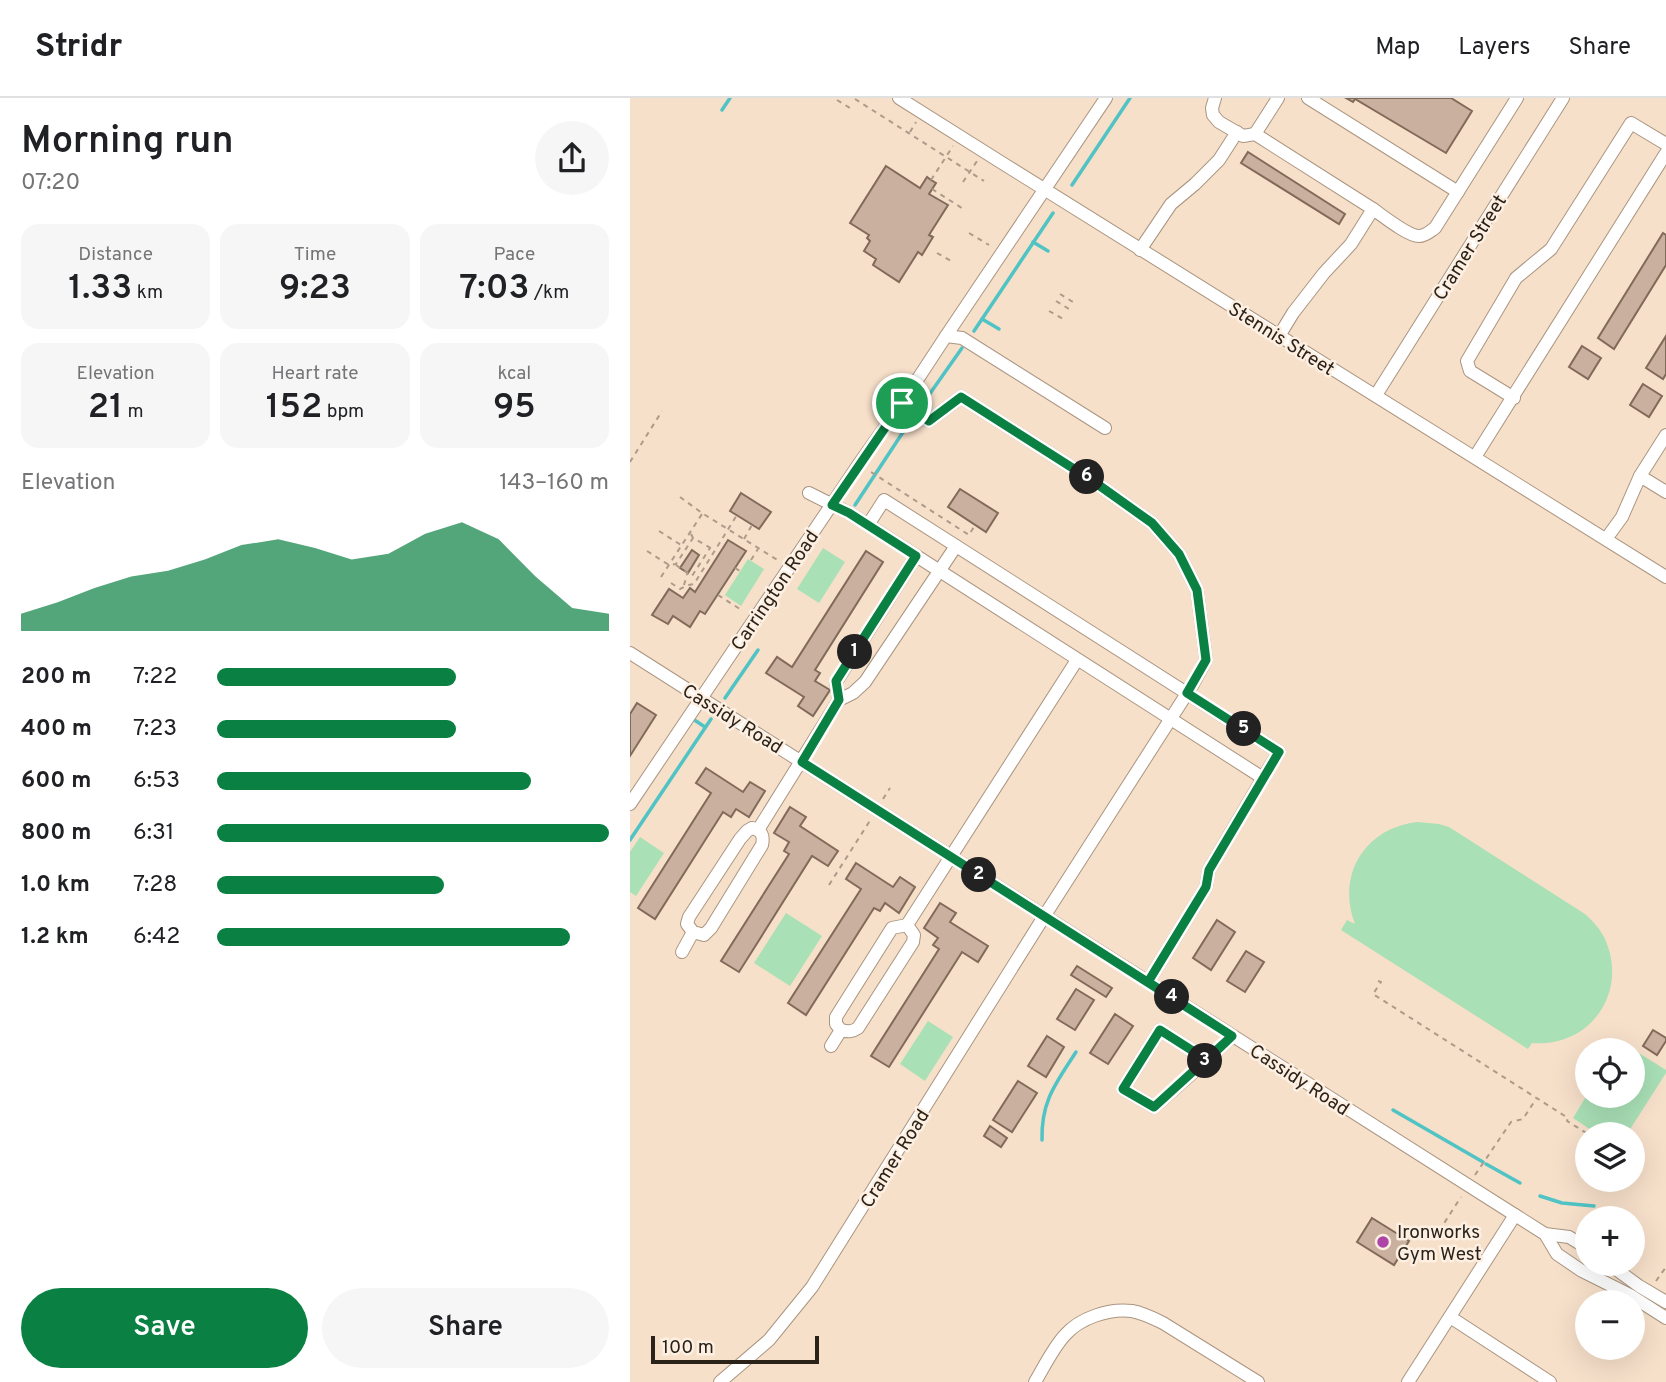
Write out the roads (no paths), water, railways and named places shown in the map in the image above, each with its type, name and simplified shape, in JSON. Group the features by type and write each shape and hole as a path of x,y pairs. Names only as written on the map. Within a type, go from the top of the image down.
{"street":[{"name":"Stennis Street","path":"899,98 1666,576"},
{"name":"Carrington Road","path":"630,804 1106,98"},
{"path":"1215,98 1213,115 1219,121 1243,136 1255,134 1412,234 1420,236 1435,228 1512,100"},
{"path":"1255,134 1278,98"},
{"path":"1308,98 1458,192"},
{"name":"Cramer Street","path":"1376,395 1563,98"},
{"path":"1514,398 1470,370 1467,361 1516,278 1551,249 1632,123 1666,144"},
{"path":"1140,250 1171,204 1219,160 1237,132"},
{"path":"1475,457 1666,153"},
{"path":"1279,336 1324,273 1352,244 1373,209"},
{"path":"946,336 962,338 1105,428"},
{"name":"Cramer Road","path":"720,1382 769,1340 812,1287 1206,660 1197,590 1179,554 1152,523 1093,481 961,397 929,421 902,403"},
{"path":"1606,539 1622,517 1640,476 1666,435"},
{"path":"1640,476 1666,492"},
{"path":"810,493 849,513 1263,778"},
{"path":"868,525 884,500 1279,752 1209,870 1206,887 1148,982"},
{"path":"758,830 839,700 853,693 865,682 956,546"},
{"path":"839,700 836,681 916,556"},
{"name":"Cassidy Road","path":"630,653 1545,1234 1569,1237 1575,1241"},
{"path":"907,925 914,935 913,942 858,1028 848,1032 841,1030 836,1024 836,1017 892,928 907,925 1077,660"},
{"path":"752,828 758,830 764,838 762,845 711,928 704,935 693,932 687,924 689,917 740,839 752,828"},
{"path":"682,952 693,932"},
{"path":"831,1046 841,1030"},
{"path":"1207,1060 1160,1030 1123,1089 1154,1107 1207,1060 1232,1036"},
{"path":"1408,1382 1515,1215"},
{"name":"Cassidy Road","path":"1545,1234 1557,1254 1666,1318"},
{"path":"1625,1276 1666,1303"},
{"path":"1035,1382 1066,1334 1084,1321 1115,1311 1132,1311 1149,1316 1258,1382"},
{"path":"1450,1317 1550,1382"}],"waterway":[{"path":"722,110 730,98"},
{"path":"1072,185 1130,98"},
{"path":"974,331 1053,213"},
{"path":"1033,242 1048,251"},
{"path":"982,319 999,329"},
{"path":"924,402 962,348"},
{"path":"855,505 911,420"},
{"path":"725,698 758,650"},
{"path":"690,717 705,727"},
{"path":"630,840 711,719"},
{"path":"1042,1140 1047,1103 1076,1052"},
{"path":"1393,1110 1483,1162"},
{"path":"1486,1164 1520,1183"},
{"path":"1540,1196 1562,1203 1594,1206"}],"place":[{"name":"Ironworks Gym West","path":"1383,1242"}]}
